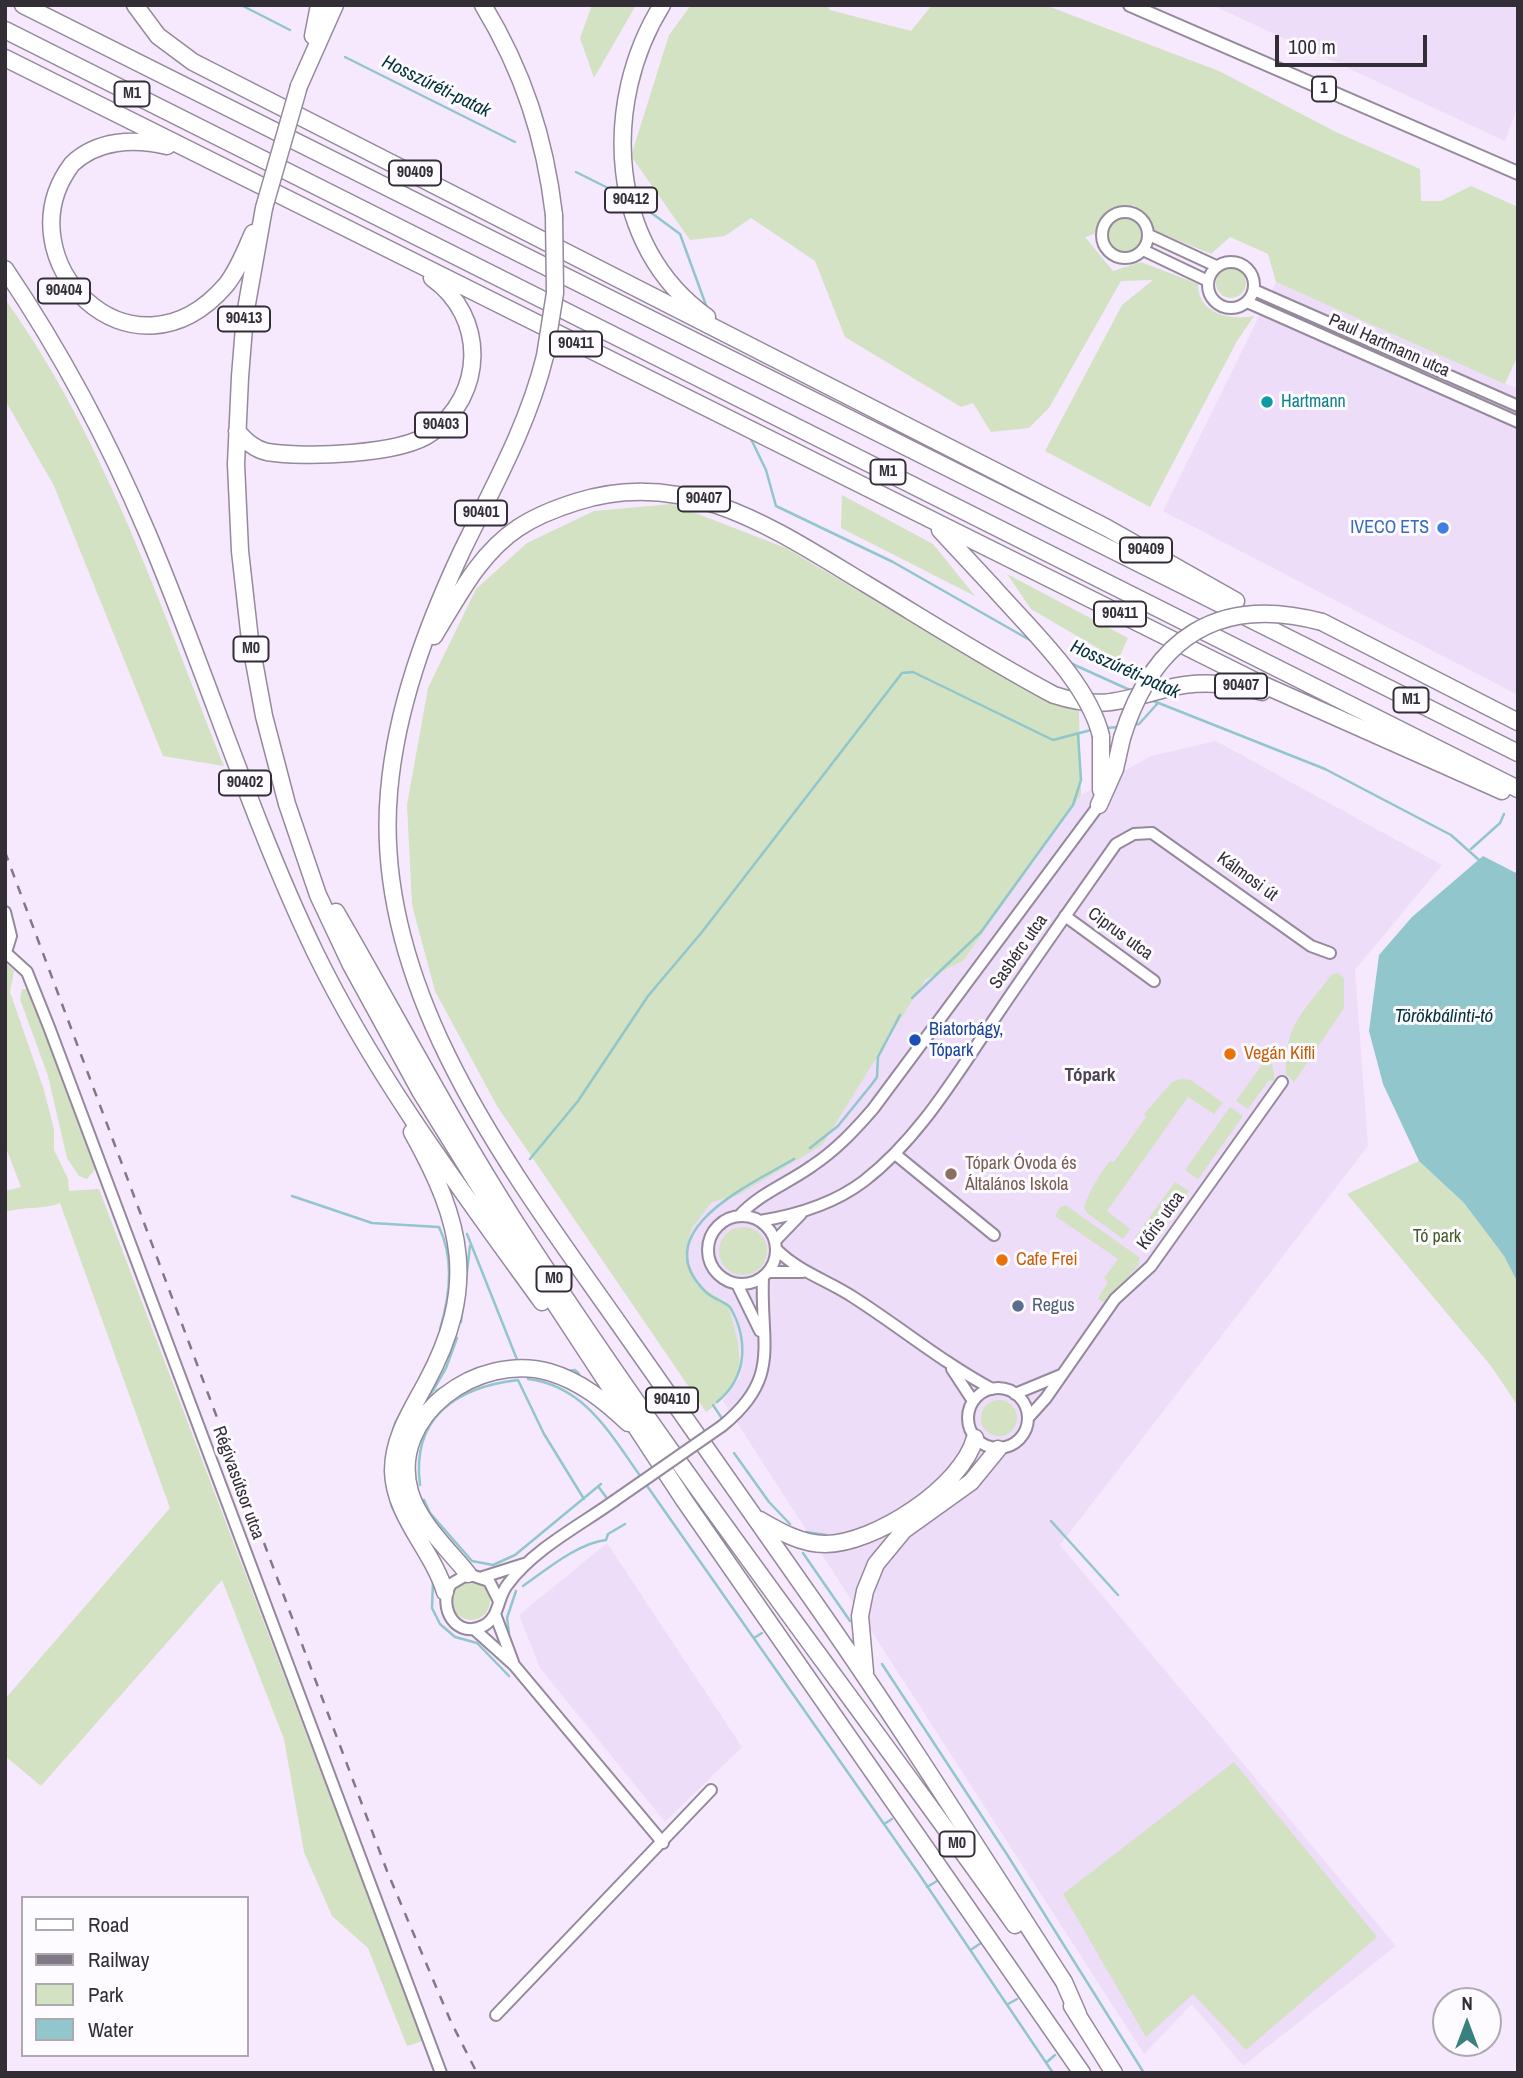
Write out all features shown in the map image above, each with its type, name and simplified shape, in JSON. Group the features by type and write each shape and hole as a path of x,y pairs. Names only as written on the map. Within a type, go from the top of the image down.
{"highway":[{"name":"M1","path":"23,5 1518,752"},
{"name":"90409","path":"135,5 158,36 193,62 592,262 759,352 1107,528 1266,618 1306,646"},
{"path":"299,86 319,5"},
{"name":"90413","path":"237,431 245,315 264,208 299,86 335,5"},
{"name":"90401","path":"448,1059 420,997 395,910 387,834 390,784 399,725 415,668 444,590 528,411 545,356 555,293 554,215 546,158 528,94 499,33 482,5"},
{"name":"90412","path":"662,5 638,49 624,102 622,154 628,190 645,239 674,285 703,314 759,352"},
{"name":"M1","path":"5,30 1518,789"},
{"name":"90411","path":"5,58 1313,708 1518,797"},
{"name":"90404","path":"191,152 152,142 126,142 90,150 63,172 45,205 41,226 43,247 53,276 82,308 108,321 141,325 171,320 193,311 216,295 232,276 264,208"},
{"name":"90403","path":"237,431 253,447 268,452 384,450 431,434 456,409 472,376 473,344 469,329 443,288 392,252"},
{"name":"90402","path":"5,269 63,362 114,458 147,532 276,865 316,953 361,1038 399,1097 573,1345 631,1417"},
{"name":"M0","path":"237,431 240,551 253,660 287,804 318,895 351,965 420,1091 495,1212 648,1442 1083,2073"},
{"name":"90407","path":"415,668 472,573 518,528 588,498 647,491 693,496 761,522 1054,695 1093,705 1119,703 1166,689 1226,684 1246,687 1313,708"},
{"path":"928,519 992,586 1053,656 1091,708 1101,737 1103,759 1099,805"},
{"path":"1099,805 1115,769 1133,700 1158,663 1182,641 1212,623 1259,612 1291,614 1322,622 1518,722"},
{"name":"M0","path":"308,861 448,1113 565,1297 833,1676 1078,2014 1114,2073"},
{"name":"90410","path":"448,1059 514,1170 865,1675 1064,1982 1078,2014"},
{"path":"399,1097 406,1120 446,1196 457,1236 458,1288 452,1320 434,1368 402,1427 393,1471 397,1493 406,1517 424,1546 446,1592"},
{"path":"475,1576 427,1523 410,1491 410,1450 418,1425 445,1394 482,1376 504,1369 547,1371 575,1381 606,1402 648,1442"},
{"path":"755,1518 783,1533 821,1544 867,1536 943,1485 962,1466 975,1438"},
{"path":"865,1675 860,1616 865,1591 876,1564 904,1530 971,1482 998,1448"}],"main road":[{"name":"1","path":"1130,5 1518,173"}],"street":[{"path":"1118,213 1133,213 1146,225 1149,235 1143,250 1132,258 1112,254 1102,242 1105,222 1118,213"},
{"path":"1149,235 1216,266"},
{"path":"1143,250 1208,281"},
{"path":"1229,261 1243,264 1254,279 1254,290 1247,302 1236,308 1218,305 1210,296 1208,281 1216,266 1229,261"},
{"name":"Paul Hartmann utca","path":"1254,290 1518,406"},
{"name":"Paul Hartmann utca","path":"1247,302 1518,422"},
{"path":"804,1272 765,1275 755,1282 737,1283 726,1280 711,1265 708,1243 719,1224 739,1216 766,1191 795,1177 831,1152 873,1109 1099,805"},
{"name":"Sasbérc utca","path":"776,1245 792,1220 848,1191 895,1154 941,1096 1116,844 1125,837 1143,832"},
{"name":"Kálmosi út","path":"1143,832 1152,833 1176,848 1311,946 1330,953"},
{"name":"Régivasútsor utca","path":"5,912 11,936 6,952 27,972 50,1027 441,2073"},
{"name":"Ciprus utca","path":"1065,916 1154,981"},
{"name":"Kőris utca","path":"1028,1418 1115,1299 1151,1266 1282,1082"},
{"path":"895,1154 994,1235"},
{"name":"Sasbérc utca","path":"760,1221 807,1210"},
{"path":"739,1216 760,1221 776,1245 804,1272 855,1298 950,1367 992,1389 1015,1394 1061,1374"},
{"path":"474,1629 486,1624 495,1614 508,1583 527,1563 722,1426 749,1401 761,1380 764,1365 762,1337 765,1275 776,1245"},
{"path":"737,1283 762,1337"},
{"path":"950,1367 973,1402"},
{"path":"992,1389 973,1402 968,1418 975,1438 985,1446 998,1448 1011,1445 1022,1437 1028,1418 1026,1408 1015,1394"},
{"path":"527,1563 451,1584 446,1592 448,1615 459,1626 474,1629 514,1665 663,1843"},
{"path":"475,1576 494,1586 499,1601"},
{"path":"495,1614 514,1665"},
{"path":"496,2015 711,1790"}],"shaded area":[{"path":"1212,5 1518,5 1518,106 1505,141"},
{"path":"1276,282 1518,389 1518,695 1163,511"},
{"path":"1216,741 1442,865 1355,970 1368,1146 1060,1545 1396,1946 1243,2066 1192,2004 1144,2054 723,1401 740,1377 741,1356 728,1303 697,1285 685,1256 692,1228 712,1202 738,1195 925,980 963,961 1081,795 1151,756"},
{"path":"607,1543 742,1747 665,1822 540,1668 519,1615"}],"green space":[{"path":"592,5 636,5 594,78 580,38"},
{"path":"691,5 827,5 830,10 911,31 932,5 1045,5 1219,71 1338,133 1420,169 1421,201 1441,201 1471,186 1518,207 1518,355 1505,384 1276,282 1268,254 1230,237 1211,254 1156,231 1134,205 1107,213 1094,234 1085,237 1113,271 1141,262 1198,284 1203,302 1217,313 1235,317 1254,316 1237,341 1150,507 1045,451 1122,305 1153,280 1121,281 1049,408 1029,428 991,432 973,403 961,407 845,337 815,261 751,218 725,236 690,240 631,156 669,35"},
{"path":"1125,218 1138,224 1144,237 1138,250 1125,256 1112,250 1106,237 1112,224"},
{"path":"1231,268 1242,272 1246,283 1242,294 1231,298 1220,294 1216,283 1220,272"},
{"path":"5,299 41,353 102,467 153,586 224,766 163,756 54,486 5,400"},
{"path":"842,495 933,544 975,596 841,528"},
{"path":"672,504 786,548 1032,694 1079,711 1081,795 963,961 925,980 822,1145 738,1195 712,1202 692,1228 685,1256 697,1285 728,1303 739,1350 740,1364 731,1388 706,1412 497,1106 435,991 412,905 407,805 428,688 476,589 527,543 594,511"},
{"path":"1007,574 1128,638 1118,660 1031,609"},
{"path":"5,962 14,971 10,992 43,1087 54,1129 54,1150 68,1179 69,1191 99,1189 423,2041 407,2046 368,1948 332,1916 304,1852 284,1739 222,1580 41,1786 5,1756 5,1699 170,1508 60,1203 5,1212 5,1191 21,1187 5,1145"},
{"path":"1338,973 1344,978 1344,1008 1294,1082 1286,1074 1286,1057 1292,1030 1332,974"},
{"path":"22,989 29,989 96,1168 87,1179 79,1176 67,1158 48,1076 20,999"},
{"path":"1266,1059 1272,1063 1275,1082 1269,1080 1248,1109 1236,1101"},
{"path":"1180,1079 1191,1080 1223,1103 1214,1114 1188,1097 1107,1211 1130,1229 1123,1239 1087,1213 1084,1207 1086,1201 1106,1166 1110,1161 1114,1162 1146,1117 1144,1114 1172,1082"},
{"path":"1230,1107 1243,1116 1198,1179 1185,1170"},
{"name":"Tó park","path":"1419,1161 1464,1203 1504,1256 1518,1283 1518,1406 1491,1366 1347,1194"},
{"path":"1175,1182 1189,1191 1149,1246 1135,1237"},
{"path":"1061,1206 1067,1206 1140,1258 1138,1266 1104,1302 1098,1299 1108,1282 1104,1278 1118,1259 1055,1216"},
{"path":"743,1227 760,1234 767,1251 760,1268 743,1275 726,1268 719,1251 726,1234"},
{"path":"999,1400 1012,1405 1017,1418 1012,1431 999,1436 986,1431 981,1418 986,1405"},
{"path":"471,1582 484,1588 490,1601 484,1614 471,1620 458,1614 452,1601 458,1588"},
{"path":"1234,1762 1377,1937 1246,2050 1193,1994 1146,2037 1063,1894"}],"water":[{"name":"Törökbálinti-tó","path":"1483,856 1518,874 1518,1283 1504,1256 1464,1203 1419,1161 1383,1084 1369,1031 1379,955 1412,917"}],"waterway":[{"name":"Hosszúréti-patak","path":"241,5 290,30"},
{"name":"Hosszúréti-patak","path":"345,57 515,142"},
{"name":"Hosszúréti-patak","path":"576,172 614,191"},
{"name":"Hosszúréti-patak","path":"642,206 680,234 707,308"},
{"name":"Hosszúréti-patak","path":"751,439 766,470 776,506 893,562 1035,643"},
{"name":"Hosszúréti-patak","path":"1068,662 1132,691"},
{"path":"530,1159 578,1101 648,996 702,932 902,673 913,672 1053,740 1091,730"},
{"name":"Hosszúréti-patak","path":"1151,700 1325,769 1451,835 1479,860"},
{"path":"1132,725 1139,724 1158,703"},
{"path":"1105,728 1119,727"},
{"path":"912,998 981,932 1073,805 1081,780 1078,734"},
{"path":"1471,849 1500,823 1504,814"},
{"path":"810,1148 838,1126 877,1077 878,1057 900,1015"},
{"path":"717,1402 734,1382 739,1370 742,1358 740,1332 730,1307 707,1293 690,1271 687,1250 695,1230 710,1213 731,1196 794,1159"},
{"path":"292,1196 372,1223 438,1227"},
{"path":"439,1227 449,1264 446,1304 440,1329"},
{"path":"467,1234 518,1362"},
{"path":"461,1322 470,1246"},
{"path":"424,1406 446,1368 457,1338"},
{"path":"500,1363 517,1360"},
{"path":"568,1371 575,1370 579,1374"},
{"path":"436,1391 470,1372"},
{"path":"528,1379 548,1383 581,1402 607,1429 641,1477"},
{"path":"420,1485 419,1461 423,1441 431,1424 443,1410 458,1398 476,1390 518,1380 544,1434 584,1499"},
{"path":"386,1457 395,1423 405,1405"},
{"path":"713,1405 721,1417"},
{"path":"734,1453 769,1502 790,1524"},
{"path":"645,1483 919,1874 1053,2073"},
{"path":"424,1500 430,1513 472,1561 493,1565 515,1555 601,1484"},
{"path":"598,1486 606,1497"},
{"path":"387,1488 392,1507 408,1536"},
{"path":"1051,1521 1118,1595"},
{"path":"523,1586 573,1552 606,1540 608,1534 625,1524"},
{"path":"806,1532 826,1535"},
{"path":"803,1553 850,1621"},
{"path":"433,1582 432,1608 440,1624 455,1637 477,1643 509,1676"},
{"path":"509,1633 507,1618 516,1591"},
{"path":"754,1638 762,1633"},
{"path":"882,1664 1008,1856 1144,2073"},
{"path":"884,1824 892,1819"},
{"path":"927,1887 937,1881"},
{"path":"972,1949 981,1943"},
{"path":"1008,2004 1017,1999"},
{"path":"1047,2062 1055,2055"}],"railway":[{"path":"5,852 387,1871 451,2022 477,2073"}],"place":[{"name":"Hartmann","path":"1267,402"},
{"name":"IVECO ETS","path":"1443,528"},
{"name":"Biatorbágy, Tópark","path":"915,1040"},
{"name":"Vegán Kifli","path":"1230,1054"},
{"name":"Tópark Óvoda és Általános Iskola","path":"951,1174"},
{"name":"Cafe Frei","path":"1002,1260"},
{"name":"Regus","path":"1018,1306"}],"district":[{"name":"Tópark","path":"1090,1076"}]}
